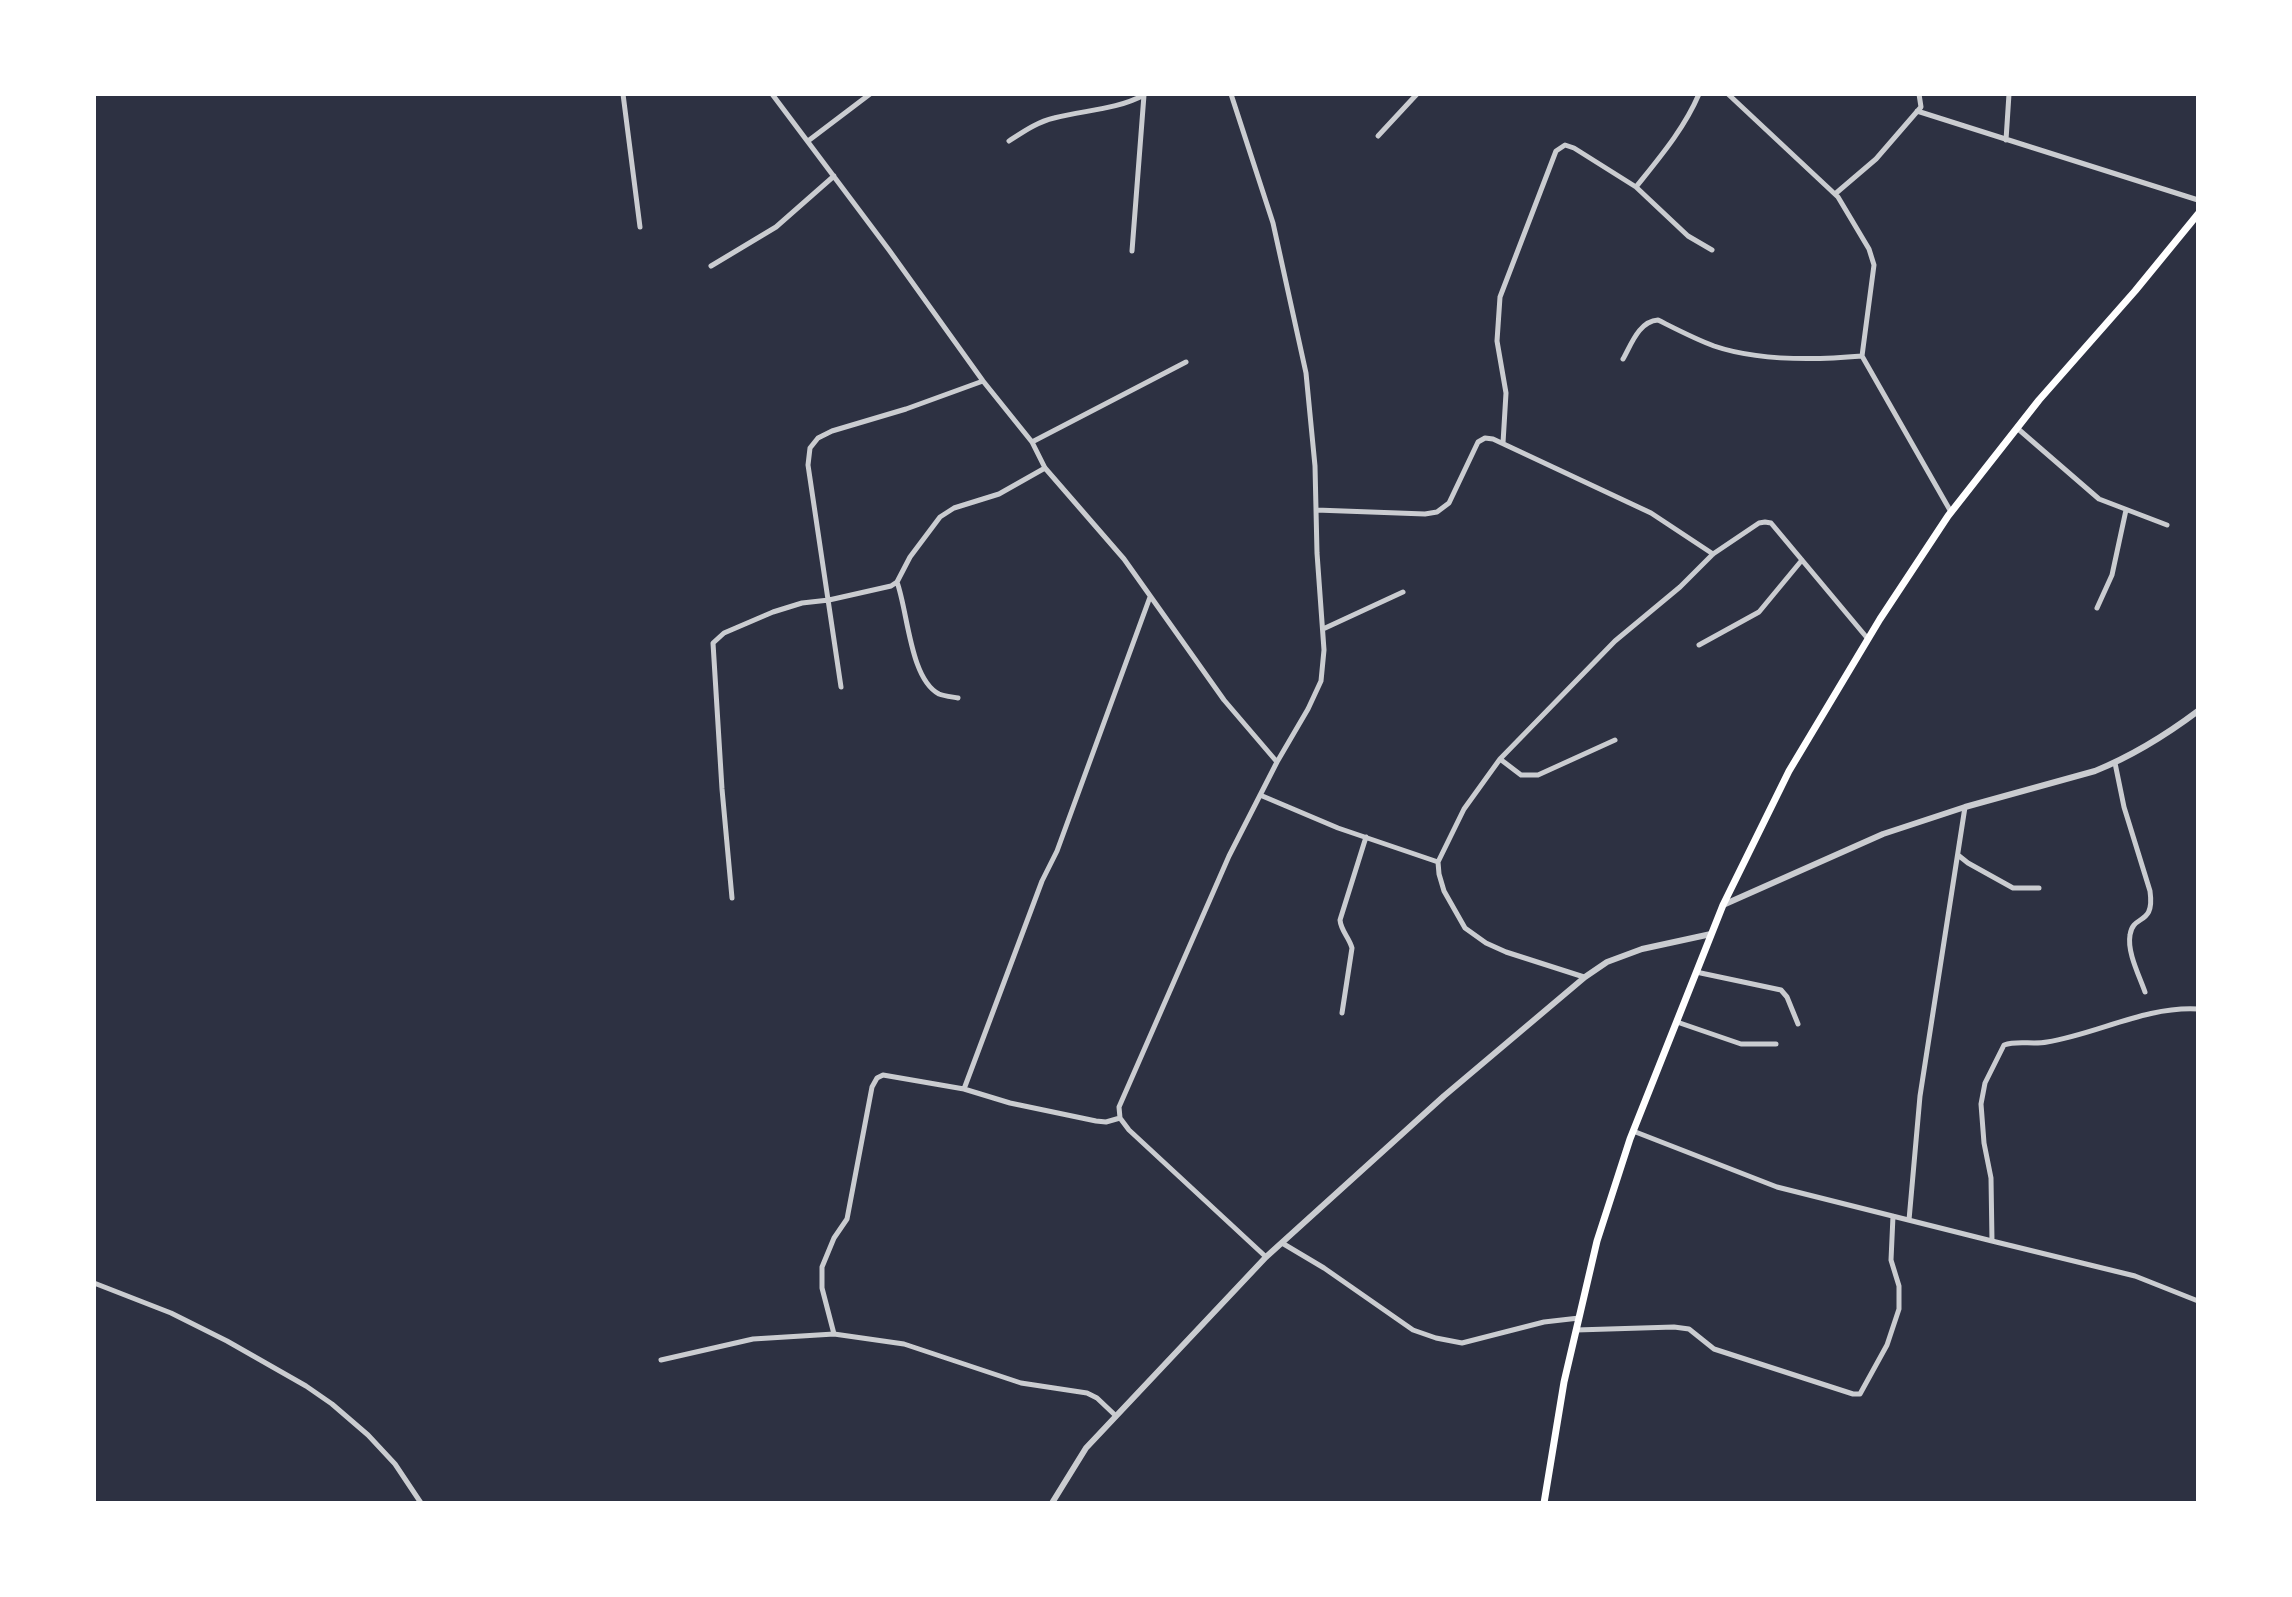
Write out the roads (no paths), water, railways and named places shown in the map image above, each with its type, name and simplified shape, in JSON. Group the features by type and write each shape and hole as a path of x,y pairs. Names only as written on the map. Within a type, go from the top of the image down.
{"main road":[{"path":"1544,1503 1564,1382 1597,1241 1633,1131 1723,905 1789,771 1868,639 1951,512 2017,428 2198,214"}],"street":[{"path":"623,94 640,227"},
{"path":"772,94 983,381 1032,442 1045,468 1124,559 1224,700 1277,762"},
{"path":"808,141 870,94"},
{"path":"1009,141 1041,122 1110,108 1144,94 1132,251"},
{"path":"1231,94 1273,223 1306,373 1315,466 1323,629 1321,681 1229,856 1119,1107 1120,1118 1129,1130 1266,1257"},
{"path":"1378,136 1417,94"},
{"path":"1636,187 1674,140 1699,94"},
{"path":"1728,94 1835,194 1869,249 1874,265 1862,356 1951,512"},
{"path":"1835,194 1876,159 1921,107 1919,94"},
{"path":"2006,140 2009,94"},
{"path":"1917,111 2198,200"},
{"path":"1503,443 1506,393 1497,341 1500,297 1556,151 1565,145 1574,148 1636,187 1688,236 1712,250"},
{"path":"711,266 776,227 834,176"},
{"path":"1623,359 1644,324 1658,320 1716,346 1755,355 1827,359 1862,356"},
{"path":"1032,442 1186,362"},
{"path":"841,687 808,465 810,448 818,438 832,431 983,381"},
{"path":"2017,428 2099,499 2167,525"},
{"path":"1316,510 1437,512 1449,503 1478,442 1485,438 1503,443 1651,513 1713,554"},
{"path":"732,898 713,643 724,633 773,612 802,603 886,588 897,582 910,557 940,517 954,508 999,494 1045,468"},
{"path":"2097,608 2112,575 2126,509"},
{"path":"1585,977 1486,943 1465,928 1444,891 1438,862 1464,809 1500,759 1615,641 1680,587 1713,554 1759,523 1771,523 1868,639"},
{"path":"1699,645 1759,612 1802,560"},
{"path":"897,582 921,677 939,694 958,698"},
{"path":"1323,629 1403,592"},
{"path":"964,1089 1042,881 1057,851 1151,596"},
{"path":"1723,905 1883,834 2115,763 2170,732 2198,711"},
{"path":"1500,759 1521,775 1538,775 1615,740"},
{"path":"2115,763 2152,905 2151,911 2132,928 2129,938 2145,992"},
{"path":"1260,795 1438,862"},
{"path":"1909,1220 1920,1096 1965,807"},
{"path":"1342,1013 1352,948 1340,920 1366,837"},
{"path":"1958,854 2013,888 2039,888"},
{"path":"1052,1503 1086,1448 1266,1257 1444,1096 1607,962 1642,949 1711,934"},
{"path":"1696,972 1781,990 1798,1024"},
{"path":"1992,1241 1991,1178 1981,1104 1985,1083 2004,1045 2014,1042 2045,1043 2159,1012 2198,1009"},
{"path":"1677,1022 1741,1044 1776,1044"},
{"path":"834,1334 822,1288 822,1267 834,1238 847,1219 874,1082 883,1075 964,1089 1072,1117 1106,1122 1120,1118"},
{"path":"1633,1131 1777,1187 2135,1276 2198,1301"},
{"path":"1576,1330 1689,1329 1714,1349 1860,1394 1887,1345 1899,1309 1899,1286 1891,1260 1893,1216"},
{"path":"1282,1243 1324,1268 1413,1330 1436,1338 1462,1343 1544,1322 1579,1318"},
{"path":"94,1283 171,1313 306,1386 368,1435 395,1464 421,1503"},
{"path":"661,1360 753,1339 834,1334 904,1344 1021,1383 1087,1393 1116,1416"}]}
